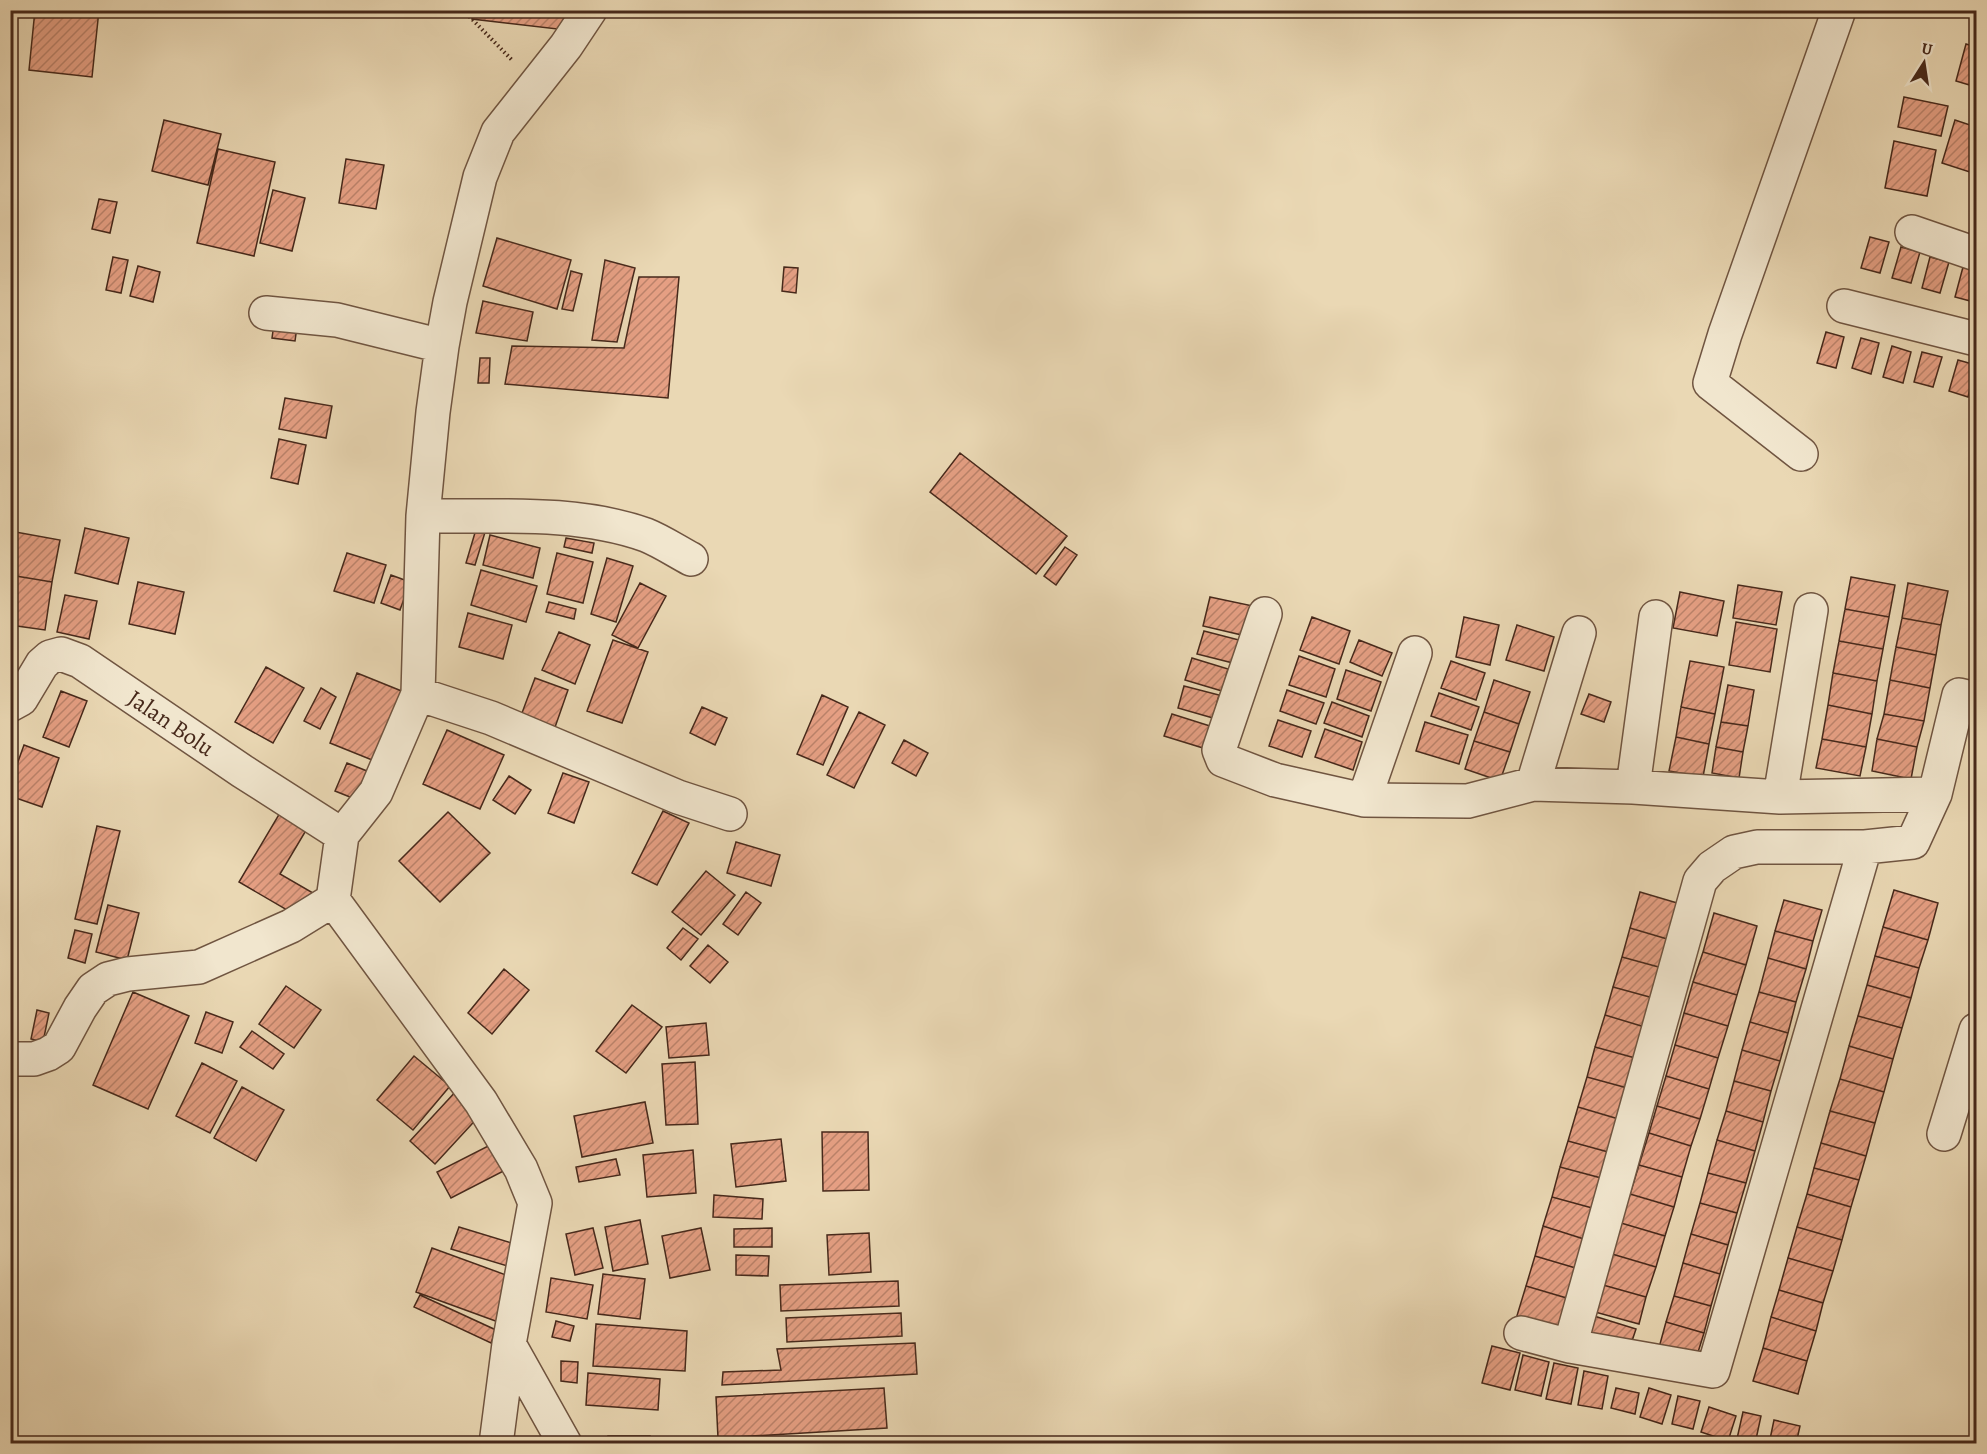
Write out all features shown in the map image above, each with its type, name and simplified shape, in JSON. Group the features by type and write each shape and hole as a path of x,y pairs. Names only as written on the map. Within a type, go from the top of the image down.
{"street":[{"path":"496,1443 509,1344 535,1203 528,1183 481,1102 333,900 342,835 376,792 418,694 423,516 442,346 480,177 498,132 566,46 590,10"},
{"path":"1802,454 1710,383 1725,334 1839,10"},
{"path":"1912,232 1977,254"},
{"path":"1844,306 1977,339"},
{"path":"266,313 337,320 442,346"},
{"path":"423,516 555,518 591,521 618,526 648,536 691,559"},
{"path":"1780,797 1811,610"},
{"path":"1265,614 1221,738 1219,750 1223,760 1275,780 1364,800 1468,801 1533,784 1633,787 1780,797 1935,794"},
{"path":"1633,787 1656,617"},
{"path":"1533,784 1579,633"},
{"path":"1364,800 1414,653"},
{"name":"Jalan Bolu","path":"10,705 21,699 42,664 50,657 61,654 80,661 242,771 342,835"},
{"path":"418,694 491,718 678,797 730,814"},
{"path":"1570,1346 1701,881 1712,867 1734,852 1757,847 1865,847 1913,842 1935,794 1959,695 1977,699"},
{"path":"1521,1333 1570,1346 1713,1371 1865,847"},
{"path":"10,1059 34,1059 59,1047 93,989 108,979 128,974 199,967 291,926 333,900"},
{"path":"1944,1134 1977,1030"},
{"path":"509,1344 565,1443"}],"path":[{"path":"463,10 507,53 532,87"}],"building":[{"path":"35,10 99,10 92,77 29,70"},
{"path":"473,10 568,10 566,30 472,19"},
{"path":"1966,44 1976,47 1976,87 1956,81"},
{"path":"1904,97 1948,106 1941,136 1898,127"},
{"path":"164,120 221,134 208,185 152,171"},
{"path":"1955,120 1976,127 1976,174 1942,163"},
{"path":"1894,141 1936,150 1927,196 1885,188"},
{"path":"218,149 275,162 254,256 197,243"},
{"path":"346,159 384,165 376,209 339,203"},
{"path":"273,190 305,198 292,251 260,243"},
{"path":"99,199 117,202 110,233 92,229"},
{"path":"1870,237 1889,242 1880,273 1861,268"},
{"path":"497,238 571,260 557,309 483,286"},
{"path":"1901,247 1920,252 1911,283 1892,278"},
{"path":"113,257 128,260 121,293 106,290"},
{"path":"1930,257 1949,262 1940,293 1922,288"},
{"path":"605,260 635,268 617,342 592,340"},
{"path":"138,266 160,272 153,302 130,296"},
{"path":"784,267 798,268 796,293 782,291"},
{"path":"1963,267 1976,270 1974,302 1955,297"},
{"path":"571,271 582,274 573,311 562,309"},
{"path":"639,277 679,277 668,398 505,384 512,346 624,348"},
{"path":"483,301 533,312 527,341 476,333"},
{"path":"274,324 297,327 295,341 272,338"},
{"path":"1826,332 1844,337 1836,368 1817,363"},
{"path":"1861,338 1879,343 1871,374 1852,368"},
{"path":"1892,346 1911,352 1903,383 1883,377"},
{"path":"1922,352 1942,357 1933,387 1914,382"},
{"path":"480,358 490,358 489,383 478,383"},
{"path":"1958,360 1976,365 1968,397 1949,391"},
{"path":"285,398 332,406 326,438 279,429"},
{"path":"279,439 306,445 298,484 271,478"},
{"path":"960,453 1067,536 1036,574 930,492"},
{"path":"477,526 486,529 475,565 466,563"},
{"path":"85,528 129,538 118,584 75,573"},
{"path":"10,531 60,540 52,582 10,575"},
{"path":"490,535 540,548 533,578 483,565"},
{"path":"566,538 594,543 592,553 564,547"},
{"path":"1065,547 1077,555 1056,585 1044,576"},
{"path":"347,553 386,565 374,603 334,591"},
{"path":"557,553 593,562 583,603 547,594"},
{"path":"607,558 633,566 616,622 591,614"},
{"path":"481,570 537,586 526,622 471,605"},
{"path":"10,575 52,582 45,630 10,625"},
{"path":"391,575 410,582 400,610 381,603"},
{"path":"1851,577 1895,585 1889,617 1845,609"},
{"path":"138,582 184,592 175,634 129,624"},
{"path":"640,583 666,596 638,648 612,635"},
{"path":"1908,583 1948,591 1941,625 1902,618"},
{"path":"1738,585 1782,592 1776,625 1733,618"},
{"path":"1680,592 1724,601 1717,636 1673,628"},
{"path":"65,595 97,601 89,639 57,632"},
{"path":"1210,597 1253,606 1246,636 1203,626"},
{"path":"549,602 576,609 574,619 546,612"},
{"path":"1845,609 1889,617 1883,649 1839,641"},
{"path":"468,613 512,625 503,659 459,647"},
{"path":"1312,617 1350,631 1339,664 1300,650"},
{"path":"1464,617 1499,625 1490,665 1456,657"},
{"path":"1902,618 1941,625 1936,655 1896,647"},
{"path":"1736,622 1777,629 1770,672 1729,665"},
{"path":"1517,625 1554,637 1544,671 1506,660"},
{"path":"1204,631 1239,640 1233,663 1197,654"},
{"path":"559,632 590,645 575,684 542,670"},
{"path":"613,640 648,652 622,723 587,711"},
{"path":"1359,640 1392,653 1382,676 1350,662"},
{"path":"1839,641 1883,649 1877,681 1833,673"},
{"path":"1896,647 1936,655 1930,688 1890,680"},
{"path":"1299,656 1335,669 1326,697 1289,685"},
{"path":"1192,658 1228,669 1222,691 1185,680"},
{"path":"1451,661 1485,673 1476,700 1441,688"},
{"path":"1690,661 1724,667 1715,714 1681,707"},
{"path":"266,667 304,688 273,743 235,722"},
{"path":"1346,670 1381,682 1371,711 1337,699"},
{"path":"357,673 409,694 382,764 330,743"},
{"path":"1833,673 1877,681 1872,714 1828,705"},
{"path":"535,678 568,690 553,733 519,721"},
{"path":"1494,680 1530,692 1519,724 1484,712"},
{"path":"1890,680 1930,688 1924,721 1884,714"},
{"path":"1728,685 1754,690 1748,726 1721,722"},
{"path":"1184,686 1219,695 1213,718 1178,708"},
{"path":"321,688 336,697 320,729 304,721"},
{"path":"1287,690 1324,703 1316,724 1280,711"},
{"path":"61,691 87,701 69,747 43,737"},
{"path":"1439,693 1479,707 1471,730 1431,716"},
{"path":"1589,694 1611,702 1604,722 1581,714"},
{"path":"822,695 848,707 823,765 797,754"},
{"path":"1332,702 1369,716 1362,737 1324,723"},
{"path":"1828,705 1872,714 1866,747 1822,739"},
{"path":"702,707 727,718 715,745 690,733"},
{"path":"1681,707 1715,714 1709,744 1676,737"},
{"path":"859,712 885,725 854,788 827,775"},
{"path":"1484,712 1519,724 1510,752 1474,741"},
{"path":"1172,714 1210,726 1203,748 1164,736"},
{"path":"1884,714 1924,721 1917,747 1877,739"},
{"path":"1278,720 1311,731 1302,757 1269,746"},
{"path":"1425,722 1468,735 1459,764 1416,751"},
{"path":"1721,722 1748,726 1743,752 1716,747"},
{"path":"1325,729 1362,742 1353,770 1315,757"},
{"path":"447,730 504,755 480,809 423,784"},
{"path":"1676,737 1709,744 1703,777 1669,771"},
{"path":"1822,739 1866,747 1860,776 1816,768"},
{"path":"1877,739 1917,747 1911,779 1872,771"},
{"path":"904,740 928,753 916,776 892,763"},
{"path":"1474,741 1510,752 1500,781 1465,769"},
{"path":"24,745 59,758 42,807 10,796 10,784"},
{"path":"1716,747 1743,752 1739,778 1712,773"},
{"path":"347,763 372,773 360,801 335,791"},
{"path":"563,773 589,782 574,823 548,813"},
{"path":"509,776 531,790 515,814 493,800"},
{"path":"284,806 311,822 280,874 313,893 299,917 239,882"},
{"path":"663,811 689,823 657,885 632,873"},
{"path":"448,812 490,853 440,902 399,861"},
{"path":"97,826 120,831 97,924 75,919"},
{"path":"736,842 780,855 771,886 727,873"},
{"path":"706,871 735,895 701,935 672,912"},
{"path":"1894,890 1938,903 1928,940 1883,927"},
{"path":"746,892 761,903 738,935 723,924"},
{"path":"1640,892 1684,905 1674,941 1630,928"},
{"path":"1784,900 1822,910 1813,941 1775,931"},
{"path":"108,905 139,913 127,960 96,952"},
{"path":"1714,913 1757,926 1746,965 1703,952"},
{"path":"1883,927 1928,940 1919,968 1875,956"},
{"path":"683,928 698,939 681,960 667,948"},
{"path":"1630,928 1674,941 1666,969 1622,957"},
{"path":"75,930 92,934 85,963 68,958"},
{"path":"1775,931 1813,941 1806,969 1768,958"},
{"path":"708,945 728,962 710,983 690,966"},
{"path":"1703,952 1746,965 1737,995 1693,982"},
{"path":"1875,956 1919,968 1911,998 1867,985"},
{"path":"1622,957 1666,969 1657,999 1613,987"},
{"path":"1768,958 1806,969 1796,1002 1759,992"},
{"path":"504,969 529,990 492,1034 468,1013"},
{"path":"1693,982 1737,995 1728,1026 1684,1013"},
{"path":"1867,985 1911,998 1902,1028 1858,1016"},
{"path":"286,986 321,1010 294,1048 259,1024"},
{"path":"1613,987 1657,999 1648,1028 1605,1015"},
{"path":"133,992 189,1016 148,1109 93,1085"},
{"path":"1759,992 1796,1002 1788,1033 1750,1022"},
{"path":"632,1005 662,1027 626,1073 596,1051"},
{"path":"37,1010 49,1013 43,1042 31,1039"},
{"path":"206,1012 233,1022 222,1053 195,1043"},
{"path":"1684,1013 1728,1026 1718,1058 1675,1045"},
{"path":"1605,1015 1648,1028 1639,1059 1595,1047"},
{"path":"1858,1016 1902,1028 1893,1059 1849,1046"},
{"path":"1750,1022 1788,1033 1780,1061 1742,1050"},
{"path":"706,1023 709,1055 669,1058 666,1027"},
{"path":"252,1031 284,1054 273,1069 240,1047"},
{"path":"1675,1045 1718,1058 1709,1089 1666,1076"},
{"path":"1849,1046 1893,1059 1884,1092 1840,1079"},
{"path":"1595,1047 1639,1059 1631,1089 1587,1077"},
{"path":"1742,1050 1780,1061 1771,1091 1734,1081"},
{"path":"414,1056 450,1086 413,1130 377,1100"},
{"path":"695,1062 698,1124 666,1125 662,1064"},
{"path":"202,1063 237,1081 210,1133 176,1116"},
{"path":"1666,1076 1709,1089 1700,1119 1657,1106"},
{"path":"1587,1077 1631,1089 1622,1120 1578,1107"},
{"path":"1840,1079 1884,1092 1875,1123 1830,1111"},
{"path":"1734,1081 1771,1091 1763,1122 1726,1111"},
{"path":"242,1087 284,1110 256,1161 214,1138"},
{"path":"457,1090 482,1113 435,1164 410,1141"},
{"path":"645,1102 653,1143 582,1157 574,1116"},
{"path":"1657,1106 1700,1119 1691,1146 1649,1133"},
{"path":"1578,1107 1622,1120 1612,1153 1568,1141"},
{"path":"1726,1111 1763,1122 1755,1151 1717,1140"},
{"path":"1830,1111 1875,1123 1866,1156 1821,1143"},
{"path":"822,1132 868,1132 869,1190 823,1191"},
{"path":"1649,1133 1691,1146 1682,1177 1639,1165"},
{"path":"781,1139 786,1181 736,1187 731,1144"},
{"path":"500,1140 513,1166 451,1198 437,1172"},
{"path":"1717,1140 1755,1151 1746,1183 1708,1173"},
{"path":"1568,1141 1612,1153 1605,1179 1560,1167"},
{"path":"1821,1143 1866,1156 1859,1180 1814,1168"},
{"path":"693,1150 696,1193 647,1197 643,1155"},
{"path":"616,1159 620,1175 579,1182 576,1167"},
{"path":"1639,1165 1682,1177 1674,1207 1630,1194"},
{"path":"1560,1167 1605,1179 1596,1209 1552,1197"},
{"path":"1814,1168 1859,1180 1851,1207 1807,1194"},
{"path":"1708,1173 1746,1183 1737,1213 1700,1203"},
{"path":"1630,1194 1674,1207 1665,1236 1621,1223"},
{"path":"1807,1194 1851,1207 1842,1240 1797,1227"},
{"path":"714,1195 763,1199 762,1219 713,1217"},
{"path":"1552,1197 1596,1209 1587,1240 1543,1226"},
{"path":"1700,1203 1737,1213 1728,1245 1691,1234"},
{"path":"640,1220 648,1264 613,1271 605,1227"},
{"path":"1621,1223 1665,1236 1656,1267 1612,1254"},
{"path":"1543,1226 1587,1240 1579,1269 1535,1256"},
{"path":"459,1227 518,1245 511,1267 451,1249"},
{"path":"1797,1227 1842,1240 1833,1271 1788,1258"},
{"path":"593,1228 603,1268 575,1275 566,1234"},
{"path":"701,1228 710,1270 670,1278 662,1236"},
{"path":"772,1228 772,1247 734,1247 734,1229"},
{"path":"869,1233 871,1272 829,1275 827,1235"},
{"path":"1691,1234 1728,1245 1720,1274 1683,1263"},
{"path":"432,1248 517,1279 501,1323 416,1292"},
{"path":"1612,1254 1656,1267 1646,1297 1603,1285"},
{"path":"736,1255 769,1256 768,1276 736,1275"},
{"path":"1535,1256 1579,1269 1570,1299 1526,1286"},
{"path":"1788,1258 1833,1271 1823,1303 1779,1290"},
{"path":"1683,1263 1720,1274 1711,1306 1674,1296"},
{"path":"603,1274 645,1279 640,1319 598,1314"},
{"path":"551,1278 593,1285 587,1319 546,1312"},
{"path":"898,1281 899,1306 781,1311 780,1285"},
{"path":"1603,1285 1646,1297 1639,1324 1595,1312"},
{"path":"1526,1286 1570,1299 1560,1332 1516,1319"},
{"path":"1779,1290 1823,1303 1816,1331 1771,1317"},
{"path":"420,1295 496,1330 491,1343 414,1307"},
{"path":"1674,1296 1711,1306 1704,1333 1666,1322"},
{"path":"901,1313 902,1336 787,1342 786,1318"},
{"path":"1594,1316 1636,1329 1627,1356 1585,1343"},
{"path":"1771,1317 1816,1331 1807,1361 1763,1348"},
{"path":"556,1321 574,1326 570,1341 552,1337"},
{"path":"1666,1322 1704,1333 1694,1365 1657,1355"},
{"path":"596,1324 687,1331 685,1371 593,1366"},
{"path":"915,1343 917,1374 722,1385 723,1372 781,1370 777,1349"},
{"path":"1492,1346 1520,1353 1510,1390 1482,1383"},
{"path":"1763,1348 1807,1361 1798,1394 1753,1381"},
{"path":"1523,1355 1549,1362 1541,1396 1515,1390"},
{"path":"561,1361 578,1362 577,1383 561,1381"},
{"path":"1554,1363 1578,1368 1571,1404 1546,1399"},
{"path":"1584,1371 1608,1376 1602,1409 1578,1405"},
{"path":"588,1373 660,1379 658,1410 586,1405"},
{"path":"884,1388 887,1428 718,1438 716,1397"},
{"path":"1616,1388 1639,1393 1635,1414 1611,1408"},
{"path":"1649,1388 1671,1395 1662,1424 1640,1417"},
{"path":"1678,1396 1700,1401 1693,1429 1672,1424"},
{"path":"1709,1407 1736,1416 1728,1441 1701,1432"},
{"path":"1743,1412 1761,1416 1755,1444 1736,1443"},
{"path":"1774,1420 1800,1426 1796,1444 1769,1444"},
{"path":"608,1436 650,1436 650,1444 608,1444"}]}
